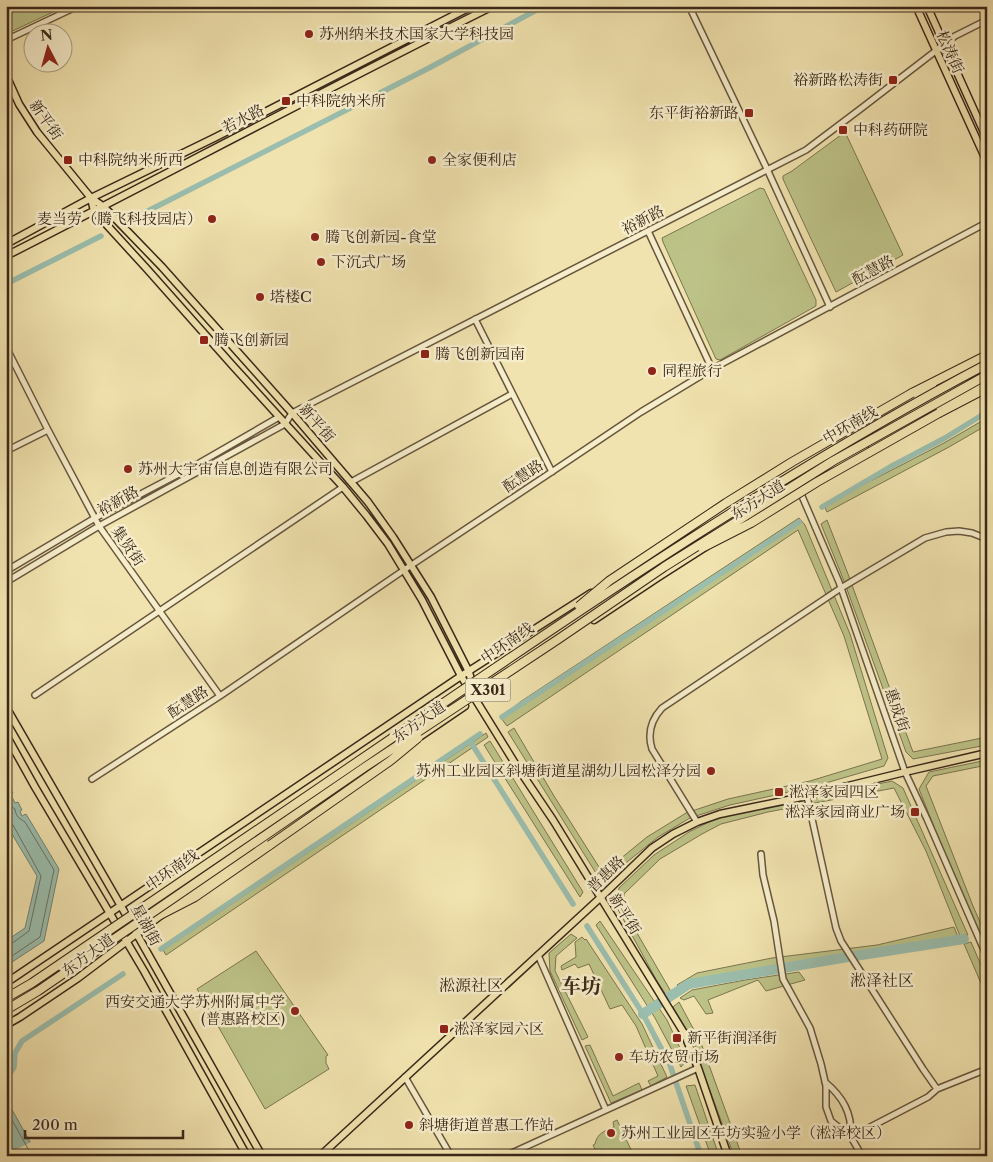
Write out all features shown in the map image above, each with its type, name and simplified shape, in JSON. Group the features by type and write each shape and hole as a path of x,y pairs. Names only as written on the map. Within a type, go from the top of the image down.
{"highway":[{"path":"551,629 609,581 718,508 792,462 912,393 987,356"},
{"name":"中环南线","path":"6,998 40,977 551,629 677,547 828,453 987,364"},
{"name":"中环南线","path":"6,1010 365,767 664,568 833,461 987,375"},
{"path":"664,568 751,524 817,482 987,388"},
{"path":"160,915 195,897 390,761 446,714"}],"main road":[{"name":"若水路","path":"6,244 91,198 214,138 472,6"},
{"name":"若水路","path":"6,256 104,207 421,41 493,6"},
{"name":"松涛街","path":"916,6 987,162"},
{"name":"松涛街","path":"927,6 987,139"},
{"name":"新平街","path":"6,75 19,104 37,132 91,198 104,207 162,267 368,502 412,565 431,597 469,672 476,698"},
{"name":"新平街","path":"91,198 94,211 343,488 388,544 422,600 461,676 516,765 553,820 684,1033 728,1156"},
{"name":"东方大道","path":"6,984 461,676 558,613 790,468 987,356"},
{"name":"东方大道","path":"6,1025 78,978 160,915 476,698 656,578 800,488 987,382"},
{"name":"裕新路","path":"279,417 292,414"},
{"name":"星湖街","path":"6,707 262,1156"},
{"name":"星湖街","path":"6,736 144,971 247,1156"},
{"name":"普惠路","path":"320,1156 652,848 673,834 697,822 720,814 807,796 987,753"}],"street":[{"path":"6,40 78,6"},
{"path":"688,6 767,169 830,307"},
{"name":"裕新路","path":"6,582 99,526 285,424 292,414 806,150 955,36 985,21"},
{"name":"酝慧路","path":"92,779 220,696 404,570 641,412 712,370 986,223"},
{"path":"648,231 712,370"},
{"path":"475,319 552,472"},
{"name":"集贤街","path":"6,347 99,526 220,696"},
{"path":"351,482 512,394"},
{"name":"裕新路","path":"6,571 95,518 196,465 279,417"},
{"path":"6,451 48,430"},
{"name":"惠成街","path":"790,468 841,588 905,772 987,956"},
{"path":"35,695 343,488"},
{"path":"697,822 652,749 650,730 658,712 841,588 932,535 960,531 987,539"},
{"path":"807,796 836,928 841,941 937,1089"},
{"path":"762,854 763,875 774,921 783,979 810,1028 822,1064 826,1107 831,1121 851,1137 862,1156"},
{"path":"538,955 606,1110"},
{"path":"504,1156 698,1068"},
{"path":"851,1137 928,1097 937,1089 987,1069"},
{"path":"405,1077 452,1156"},
{"path":"825,1081 835,1090 845,1104 852,1127 851,1137"}],"green space":[{"path":"6,6 66,6 32,22 22,22 22,27 6,34"},
{"path":"845,132 903,255 836,292 783,176"},
{"path":"760,188 764,189 816,300 816,306 720,360 716,359 662,238"},
{"path":"987,418 987,425 827,512 824,505 944,443"},
{"path":"799,518 805,525 850,634 888,758 884,766 812,787 730,805 690,818 658,837 611,875 599,878 508,732 514,728 599,867 609,868 647,837 686,813 728,799 810,781 882,759 844,636 798,530 507,726 501,718 520,702"},
{"path":"827,520 913,752 987,737 987,745 913,759 906,752 844,581 821,524"},
{"path":"486,733 488,737 166,955 163,950"},
{"path":"490,741 583,892 580,897 484,745"},
{"path":"987,760 987,765 933,776 926,786 987,938 987,953 963,900 919,789 929,772"},
{"path":"892,781 903,788 968,935 960,936 926,851 894,788 768,812 721,824 702,834 660,859 624,894 623,909 673,995 668,998 616,906 619,888 654,855 689,832 715,819"},
{"path":"600,921 667,1020 686,1061 681,1067 655,1018 596,925"},
{"path":"954,927 958,937 695,983 681,990 677,985 697,973 772,958 877,945"},
{"path":"571,934 577,938 556,956 555,971 588,1037 582,1040 550,971 549,953"},
{"path":"582,937 586,939 642,1024 667,1077 651,1086 648,1081 658,1076 636,1026 622,1005 610,1009 589,964 578,968 575,964 562,970 561,966 576,957 575,942"},
{"path":"971,942 987,979 987,997 964,944"},
{"path":"256,951 328,1055 326,1056 326,1063 329,1069 265,1109 197,989"},
{"path":"799,972 805,980 766,991 758,980 708,1000 713,1013 706,1014 694,996 684,1000 680,998 692,990"},
{"path":"679,1002 701,1043 742,1156 734,1156 694,1042 673,1007"},
{"path":"590,1045 613,1096 639,1083 642,1090 611,1103 585,1046"},
{"path":"695,1085 719,1156 711,1156 686,1086"},
{"path":"617,1120 634,1156 598,1156 593,1145 600,1135 614,1127 613,1122"}],"water":[{"path":"6,782 13,793 11,795 15,803 18,802 22,810 20,811 22,816 26,814 59,869 44,941 6,966 6,941 25,928 37,876 6,824"},
{"path":"6,1099 38,1156 15,1156 6,1138"}],"pier":[{"path":"33,1141 37,1148 22,1156 13,1156 11,1152"}],"waterway":[{"path":"136,217 429,68 544,6"},
{"path":"6,284 101,236"},
{"path":"822,507 890,467 945,438 987,412"},
{"path":"502,717 799,522"},
{"path":"161,949 480,734"},
{"path":"470,741 573,904"},
{"path":"587,926 643,1014 670,1065 701,1156"},
{"path":"643,1014 689,984 964,939"},
{"path":"6,1080 14,1067 15,1053 22,1041 123,974"}],"place":[{"name":"苏州纳米技术国家大学科技园","path":"309,34"},
{"name":"裕新路松涛街","path":"893,80"},
{"name":"中科院纳米所","path":"286,101"},
{"name":"东平街裕新路","path":"749,113"},
{"name":"中科药研院","path":"843,130"},
{"name":"中科院纳米所西","path":"68,160"},
{"name":"全家便利店","path":"432,160"},
{"name":"麦当劳（腾飞科技园店）","path":"212,219"},
{"name":"腾飞创新园-食堂","path":"315,237"},
{"name":"下沉式广场","path":"321,262"},
{"name":"塔楼C","path":"260,297"},
{"name":"腾飞创新园","path":"204,340"},
{"name":"腾飞创新园南","path":"425,354"},
{"name":"同程旅行","path":"652,371"},
{"name":"苏州大宇宙信息创造有限公司","path":"128,469"},
{"name":"苏州工业园区斜塘街道星湖幼儿园松泽分园","path":"711,771"},
{"name":"淞泽家园四区","path":"779,792"},
{"name":"淞泽家园商业广场","path":"915,812"},
{"name":"西安交通大学苏州附属中学 (普惠路校区)","path":"295,1011"},
{"name":"淞泽家园六区","path":"444,1029"},
{"name":"新平街润泽街","path":"677,1038"},
{"name":"车坊农贸市场","path":"619,1057"},
{"name":"斜塘街道普惠工作站","path":"409,1125"},
{"name":"苏州工业园区车坊实验小学（淞泽校区）","path":"611,1133"}],"district":[{"name":"淞泽社区","path":"882,980"},
{"name":"淞源社区","path":"471,985"},
{"name":"车坊","path":"581,986"}]}
